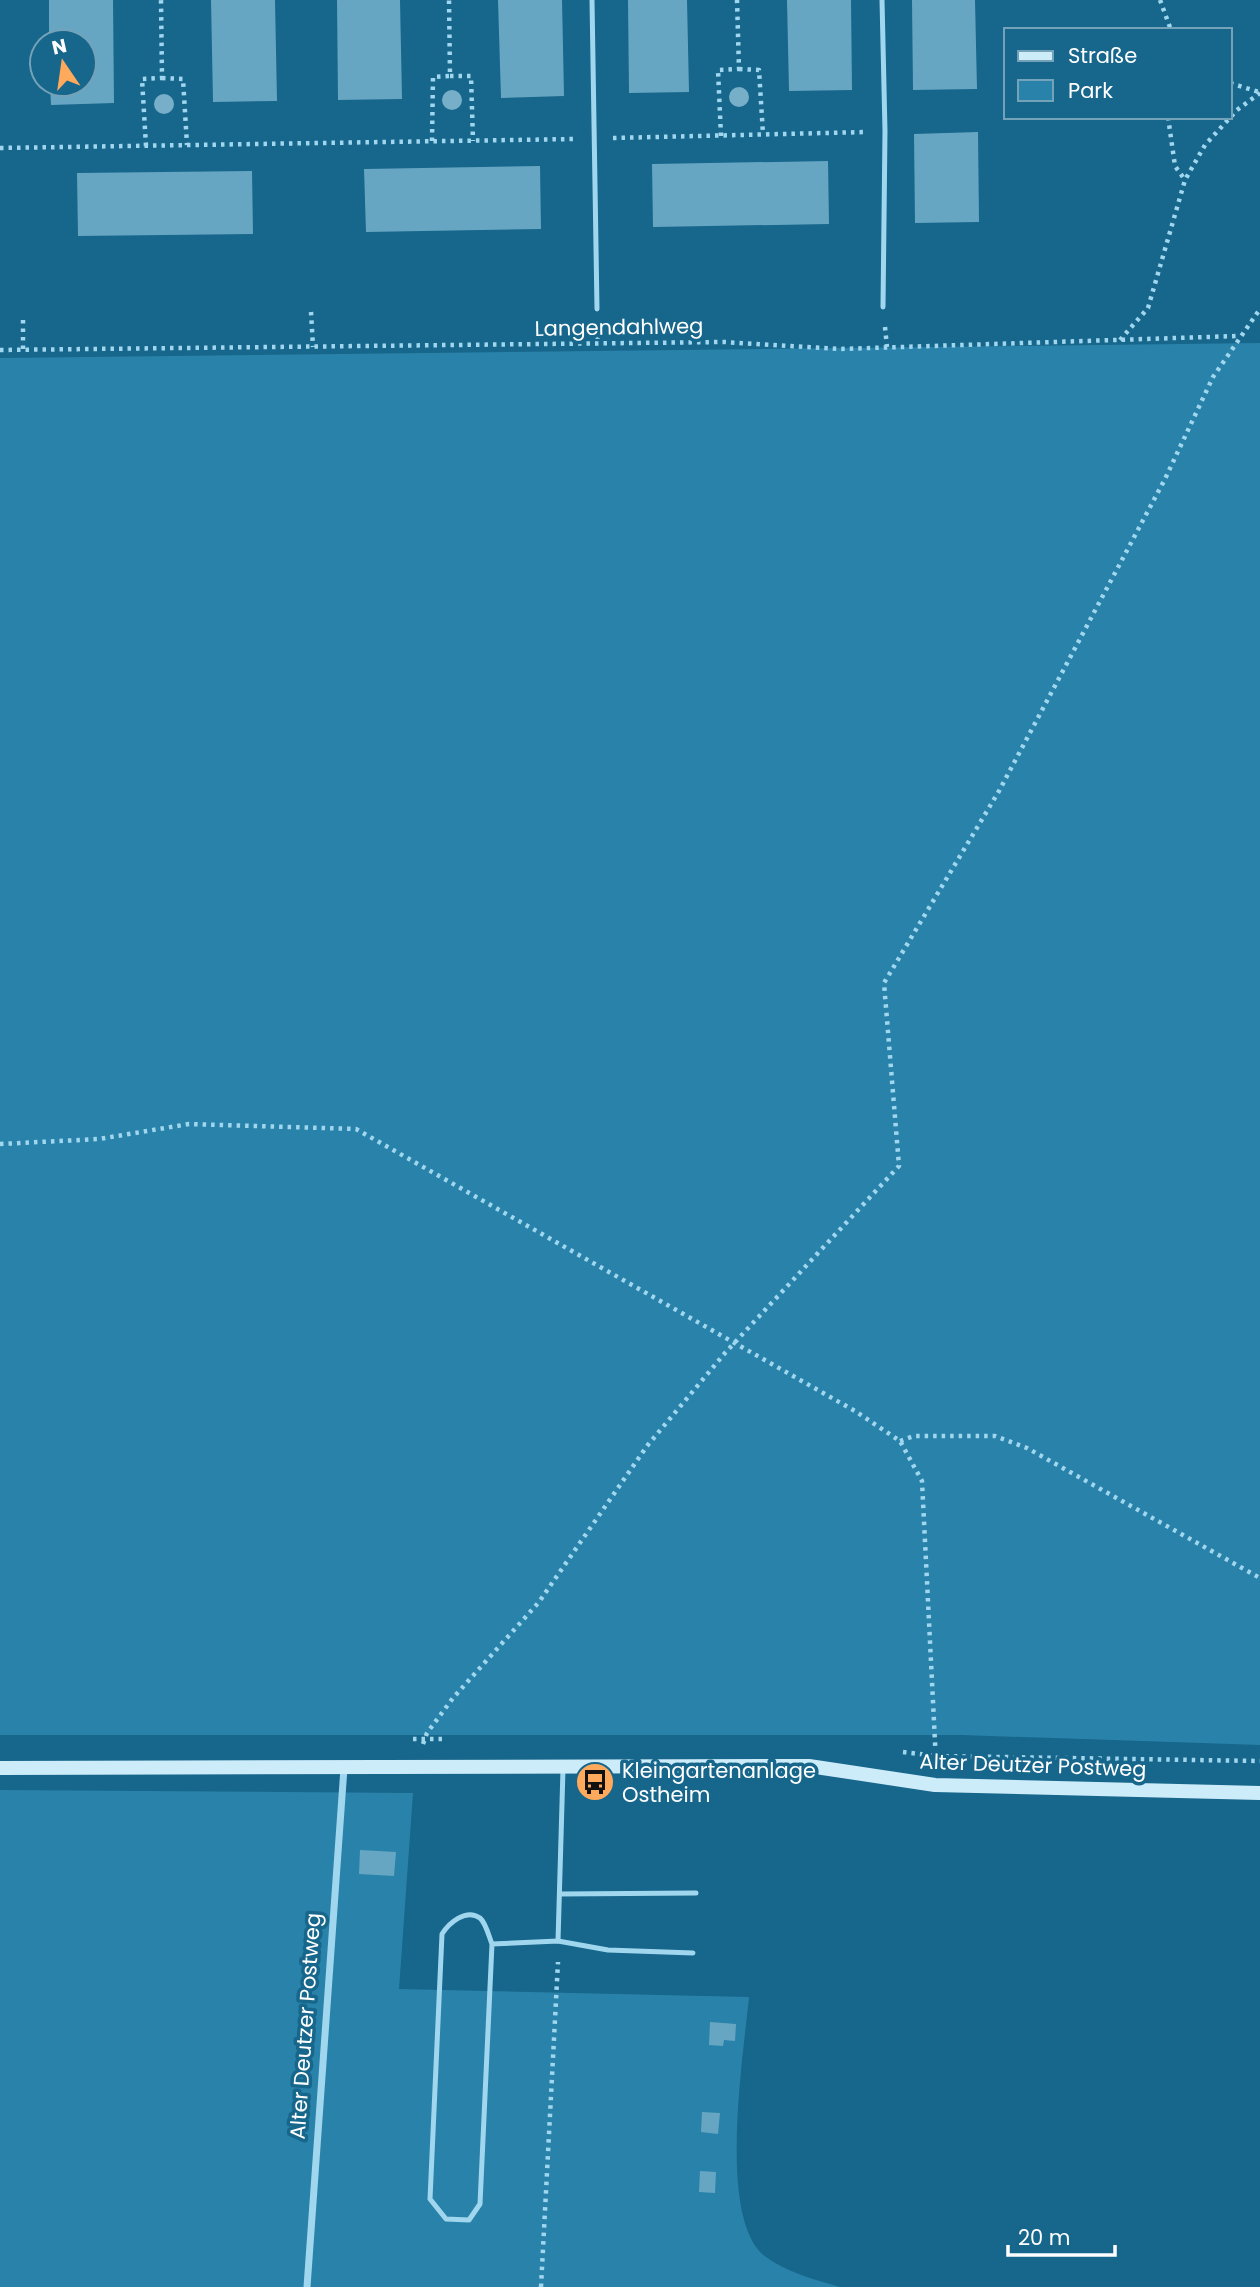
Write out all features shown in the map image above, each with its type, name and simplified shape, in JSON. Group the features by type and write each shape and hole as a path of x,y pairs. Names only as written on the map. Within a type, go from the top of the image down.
{"street":[{"name":"Alter Deutzer Postweg","path":"0,1768 809,1766 935,1785 1260,1793"},
{"name":"Alter Deutzer Postweg","path":"307,2287 344,1768"}],"lane":[{"path":"592,0 597,309"},
{"path":"882,0 885,131 883,307"},
{"path":"558,1941 563,1767"},
{"path":"560,1895 696,1893"},
{"path":"462,1916 477,1917 481,1919 492,1944 480,2204 468,2220 446,2219 430,2199 442,1934 449,1922 462,1916"},
{"path":"492,1944 558,1941 608,1950 693,1953"}],"path":[{"path":"162,0 162,78"},
{"path":"449,0 450,76"},
{"path":"737,0 739,69"},
{"path":"1160,0 1170,28"},
{"path":"721,136 718,71 739,69 759,70 763,134"},
{"path":"432,141 433,77 471,76 474,141"},
{"path":"146,146 142,79 162,78 183,79 187,145"},
{"path":"1232,84 1260,93"},
{"path":"1232,115 1260,93"},
{"path":"1168,119 1175,166 1185,180"},
{"path":"1120,340 1148,308 1185,180 1205,145 1229,119"},
{"path":"0,148 595,139 885,131"},
{"path":"424,1738 453,1698 539,1602 647,1446 735,1342 899,1166 884,983 999,790 1165,480 1213,377 1238,336 1260,309"},
{"path":"311,312 313,346"},
{"path":"23,320 23,349"},
{"name":"Langendahlweg","path":"0,350 724,342 840,349 1238,336"},
{"path":"0,1144 99,1139 189,1124 356,1129 735,1342 900,1441 922,1481 936,1756 1260,1761"},
{"path":"900,1441 914,1436 995,1436 1027,1448 1260,1578"},
{"path":"541,2287 558,1941"}],"green space":[{"path":"1260,343 1260,1745 961,1735 0,1735 0,358"},
{"path":"0,1790 413,1793 399,1989 749,1997 739,2094 737,2174 742,2209 751,2238 766,2257 774,2262 840,2287 0,2287"}],"building":[{"path":"49,0 113,0 114,103 51,105 51,98 98,98 98,28 49,28"},
{"path":"211,0 275,0 277,101 213,102"},
{"path":"337,0 400,0 402,99 338,100"},
{"path":"498,0 562,0 564,96 501,98"},
{"path":"628,0 687,0 689,92 629,93"},
{"path":"787,0 851,0 852,90 789,91"},
{"path":"912,0 975,0 977,89 913,90"},
{"path":"978,132 979,222 915,223 914,134"},
{"path":"828,161 829,224 653,227 652,164"},
{"path":"540,166 541,229 366,232 364,169"},
{"path":"252,171 253,234 78,236 77,173"},
{"path":"360,1850 396,1852 394,1876 359,1874"},
{"path":"710,2022 736,2024 735,2041 724,2040 723,2046 709,2045"},
{"path":"702,2112 720,2113 718,2134 701,2132"},
{"path":"700,2171 716,2172 715,2193 699,2192"}],"place":[{"name":"Kleingartenanlage Ostheim","path":"595,1782"}]}
